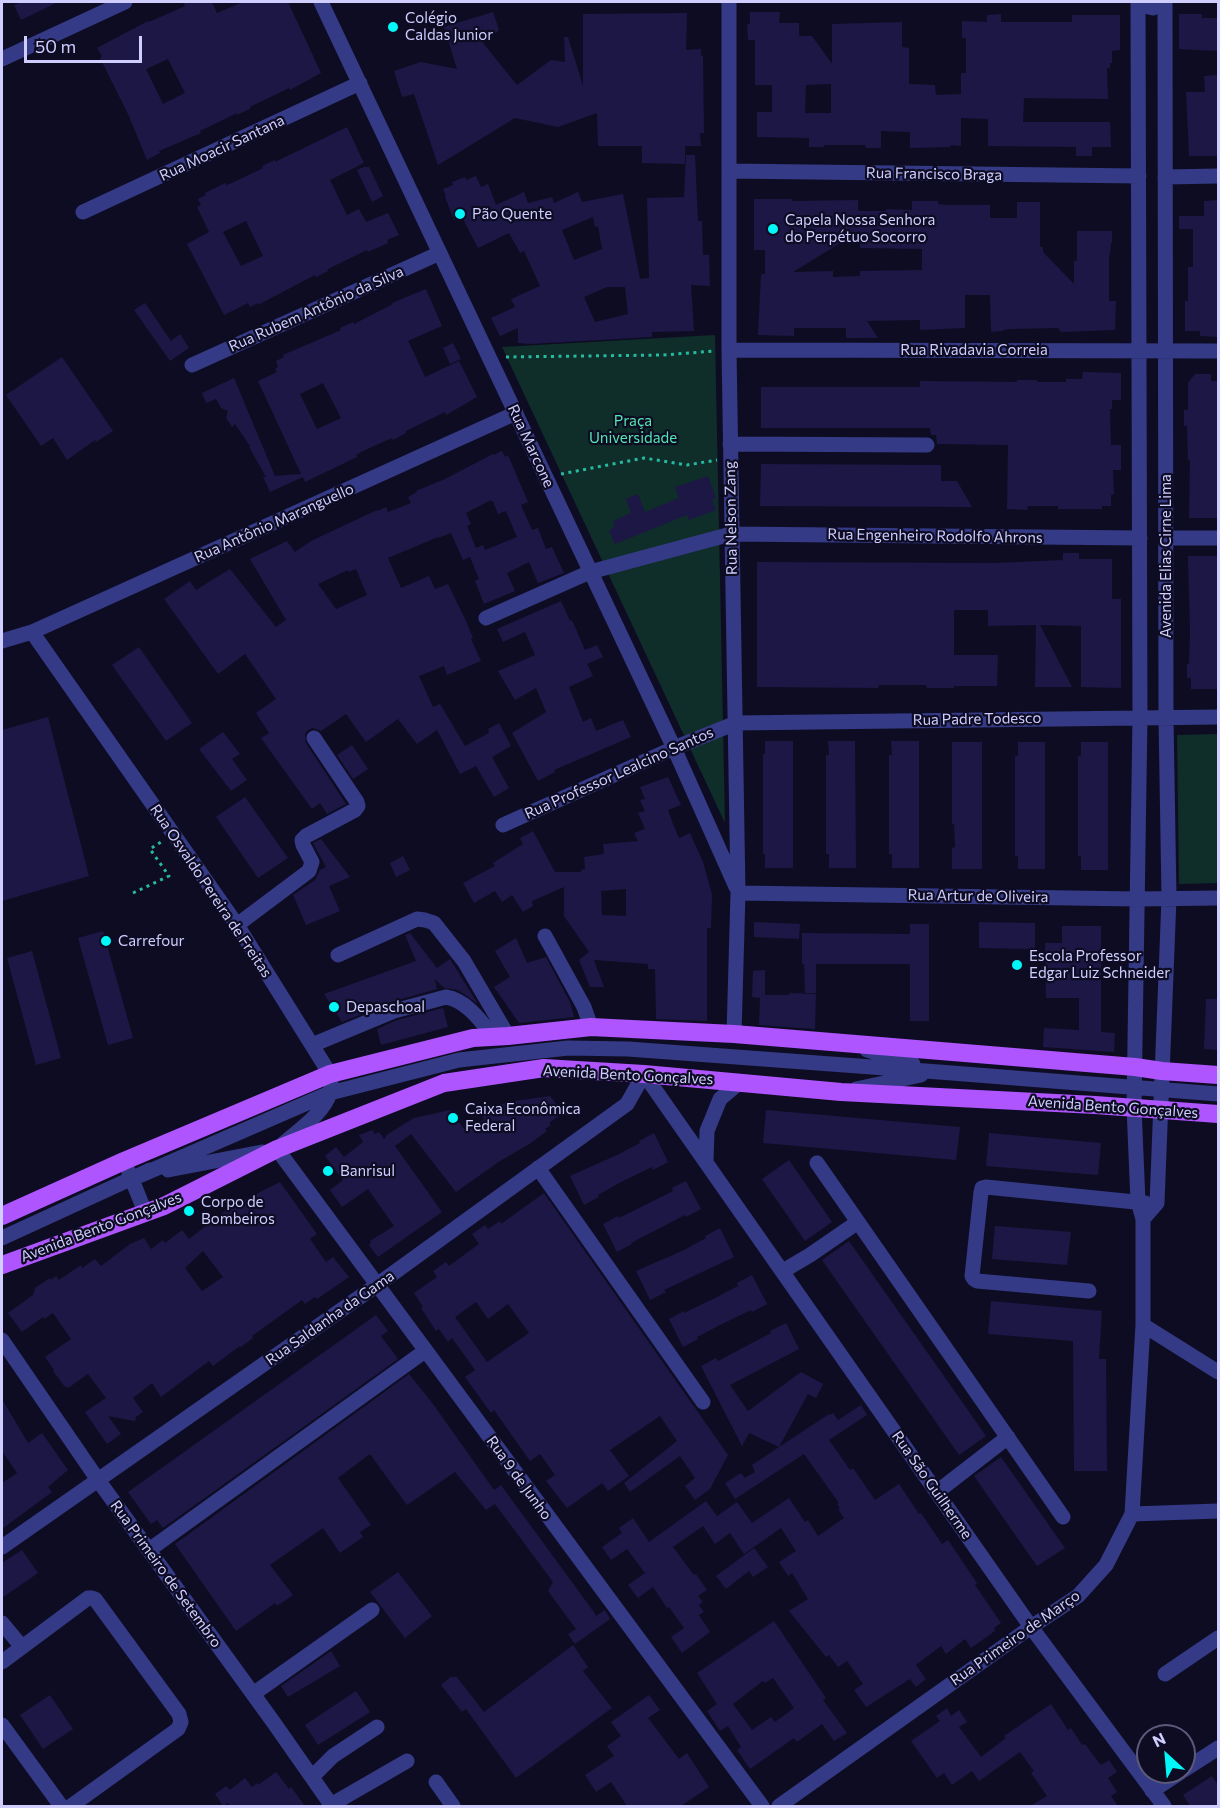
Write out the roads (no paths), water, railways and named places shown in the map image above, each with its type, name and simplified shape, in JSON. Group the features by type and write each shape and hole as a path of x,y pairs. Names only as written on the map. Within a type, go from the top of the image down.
{"main road":[{"path":"2,1216 124,1161 330,1074 473,1038 591,1027 735,1034 1135,1067 1162,1080 1218,1075"},
{"name":"Avenida Bento Gonçalves","path":"2,1264 164,1206 277,1149 444,1083 544,1068 644,1074 841,1092 1134,1107 1218,1114"}],"street":[{"path":"2,59 125,2"},
{"name":"Rua Marcone","path":"321,2 674,748 738,893"},
{"name":"Rua Nelson Zang","path":"729,2 730,451 738,893 735,1034"},
{"path":"1140,2 1153,8 1164,2"},
{"name":"Avenida Elias Cirne Lima","path":"1134,1107 1140,717 1140,2"},
{"name":"Avenida Elias Cirne Lima","path":"1161,1110 1169,898 1166,717 1164,2"},
{"name":"Rua Moacir Santana","path":"83,212 360,83"},
{"name":"Rua Francisco Braga","path":"729,171 1139,176"},
{"path":"1165,177 1218,176"},
{"name":"Rua Rubem Antônio da Silva","path":"192,365 440,253"},
{"name":"Rua Rivadavia Correia","path":"729,350 1218,351"},
{"name":"Rua Antônio Maranguello","path":"2,641 32,632 516,413"},
{"path":"730,451 927,445"},
{"name":"Rua Engenheiro Rodolfo Ahrons","path":"486,618 590,572 731,534 1140,538"},
{"path":"1166,538 1218,538"},
{"name":"Rua Osvaldo Pereira de Freitas","path":"32,632 237,925 330,1074"},
{"name":"Rua Padre Todesco","path":"736,723 1218,717"},
{"name":"Rua Professor Lealcino Santos","path":"503,825 674,748 736,723"},
{"path":"237,925 309,871 312,862 302,840 306,836 358,806 314,738"},
{"name":"Rua Artur de Oliveira","path":"738,893 1137,899 1218,898"},
{"path":"338,955 417,919 434,923 464,961 500,1036"},
{"path":"545,936 584,1007 591,1027"},
{"path":"312,1045 394,1011 446,997 452,998 477,1016 500,1036"},
{"path":"844,1043 939,1071"},
{"path":"2,1238 330,1093 459,1060 568,1048 640,1050 939,1071 1134,1088 1162,1080 1218,1094"},
{"path":"841,1092 939,1071"},
{"path":"330,1074 330,1093 322,1107 277,1149 137,1177 330,1074"},
{"name":"Rua São Guilherme","path":"644,1074 1031,1627 1164,1806"},
{"name":"Rua Saldanha da Gama","path":"2,1547 377,1285 627,1104 644,1074"},
{"path":"706,1161 707,1131 720,1100 740,1082"},
{"name":"Rua Primeiro de Março","path":"779,1806 1078,1596 1106,1565 1132,1514 1143,1325 1143,1219 1137,1202 1134,1107"},
{"path":"1143,1219 1157,1203 1161,1110"},
{"name":"Rua 9 de Junho","path":"277,1149 762,1806"},
{"path":"124,1161 137,1177 145,1212"},
{"path":"817,1163 1064,1517"},
{"path":"538,1168 703,1402"},
{"path":"1089,1290 974,1279 972,1275 982,1188 1157,1203"},
{"path":"783,1271 858,1222"},
{"path":"1143,1325 1218,1372"},
{"name":"Rua Primeiro de Setembro","path":"2,1340 98,1480 331,1806"},
{"path":"149,1550 425,1351"},
{"path":"937,1492 1008,1437"},
{"path":"1132,1514 1218,1511"},
{"path":"2,1662 88,1598 92,1598 179,1714 181,1722 178,1729 71,1806"},
{"path":"253,1694 372,1610"},
{"path":"2,1623 22,1647"},
{"path":"1164,1674 1218,1638"},
{"path":"2,1725 61,1806"},
{"path":"312,1777 333,1756 377,1726"},
{"path":"1196,1762 1218,1748"},
{"path":"331,1806 407,1761"},
{"path":"436,1782 453,1806"},
{"path":"1152,1791 1163,1784"}],"place":[{"name":"Colégio Caldas Junior","path":"393,27"},
{"name":"Pão Quente","path":"460,214"},
{"name":"Capela Nossa Senhora do Perpétuo Socorro","path":"773,229"},
{"name":"Carrefour","path":"106,941"},
{"name":"Escola Professor Edgar Luiz Schneider","path":"1017,965"},
{"name":"Depaschoal","path":"334,1007"},
{"name":"Caixa Econômica Federal","path":"453,1118"},
{"name":"Banrisul","path":"328,1171"},
{"name":"Corpo de Bombeiros","path":"189,1211"}],"park label":[{"name":"Praça Universidade","path":"633,430"}]}
